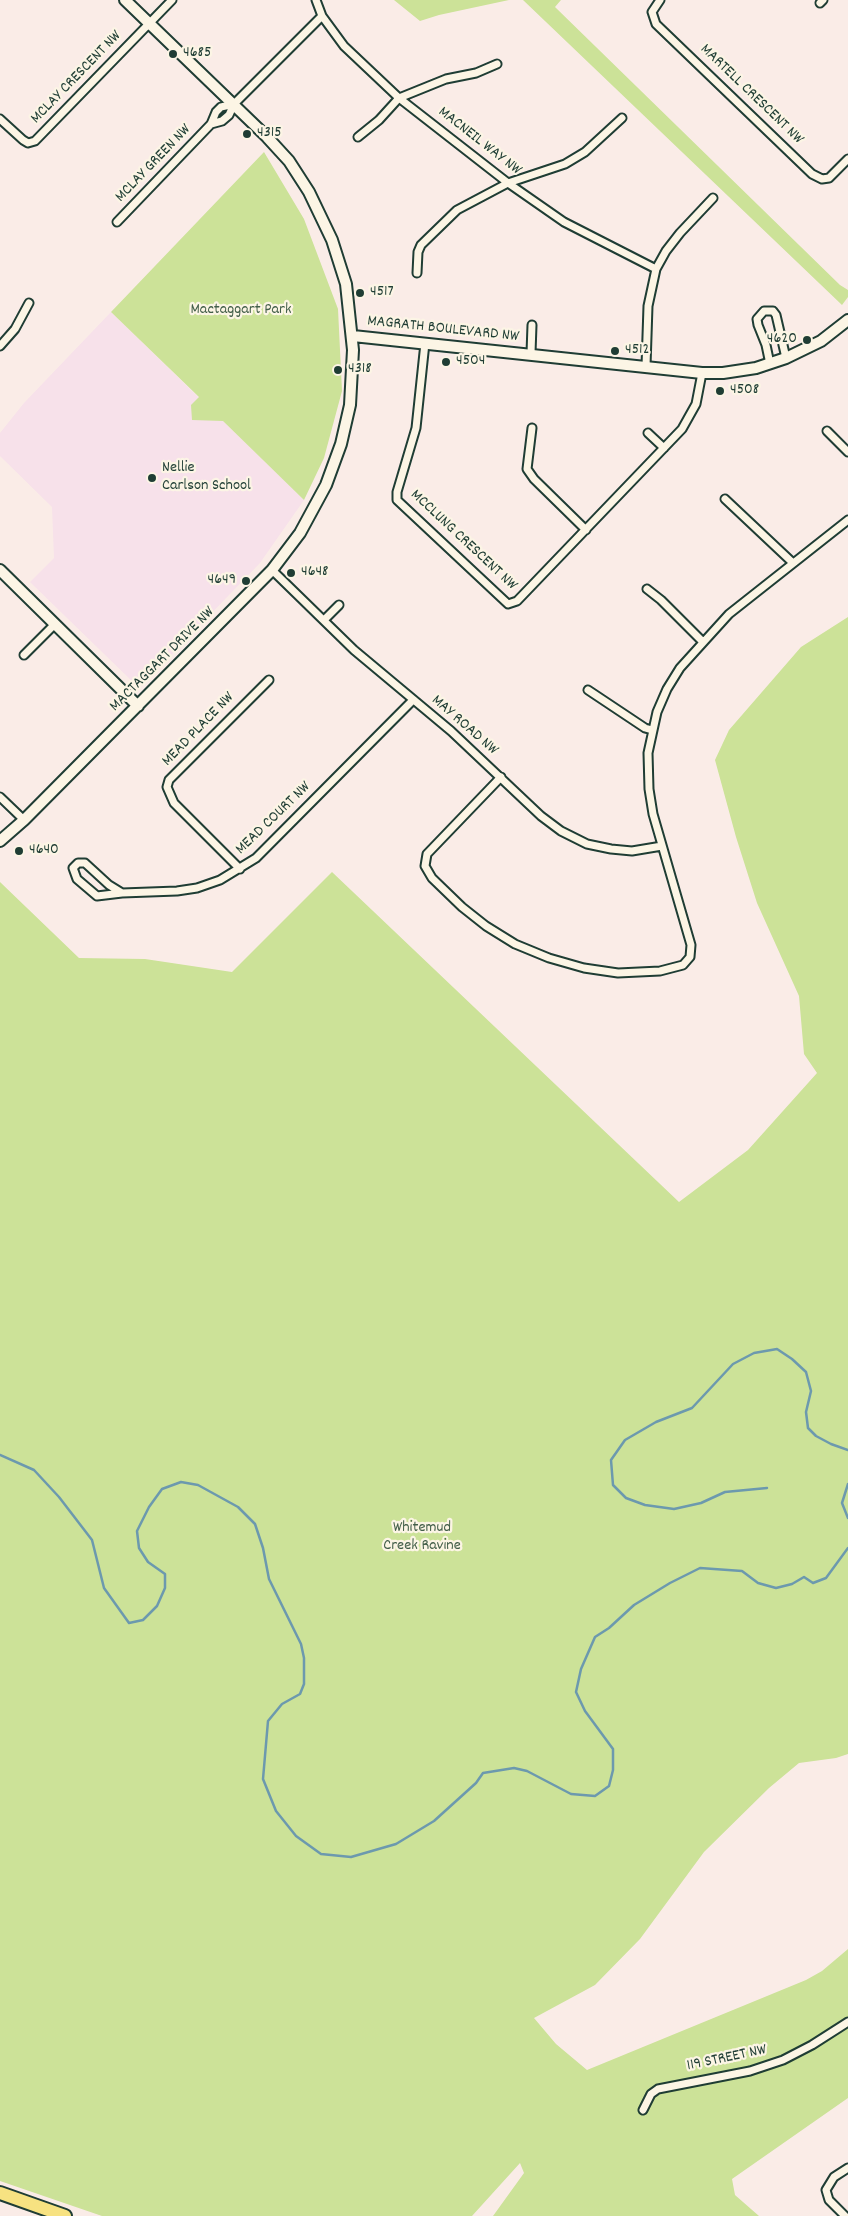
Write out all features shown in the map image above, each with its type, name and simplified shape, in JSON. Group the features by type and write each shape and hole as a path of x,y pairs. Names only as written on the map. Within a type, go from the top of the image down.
{"highway":[{"path":"0,2193 64,2216"}],"street":[{"name":"MACTAGGART DRIVE NW","path":"0,841 24,820 272,570 309,517 326,485 339,450 350,405 353,336 343,276 332,240 318,208 289,161 234,104 125,0"},
{"path":"149,23 172,0"},
{"name":"MACNEIL WAY NW","path":"316,0 322,16 344,46 399,98 508,182 564,222 656,269"},
{"name":"MARTELL CRESCENT NW","path":"660,0 652,12 656,24 812,174 822,179 829,178 848,159"},
{"name":"MCLAY GREEN NW","path":"117,222 211,124 216,112 221,107 234,104 322,16"},
{"name":"MCLAY CRESCENT NW","path":"0,119 23,140 28,142 35,141 149,23"},
{"path":"358,138 379,120 399,98 446,79 476,72 497,64"},
{"path":"418,273 418,252 421,245 457,210 508,182 564,164 585,152 622,118"},
{"path":"646,366 648,306 656,269 666,251 680,233 713,198"},
{"path":"0,346 15,329 29,304"},
{"path":"770,364 757,319 764,311 773,311 776,315 786,358"},
{"name":"MAGRATH BOULEVARD NW","path":"353,336 531,353 702,373 741,371 770,364 820,341 848,320"},
{"name":"MAGRATH BOULEVARD NW","path":"531,353 532,326"},
{"name":"MCCLUNG CRESCENT NW","path":"425,343 416,428 397,492 397,500 508,604 517,601 682,429 699,395 702,373"},
{"path":"532,428 527,469 534,479 586,530"},
{"path":"827,431 848,452"},
{"path":"648,433 664,448"},
{"path":"725,499 793,563"},
{"path":"501,777 430,851 426,857 425,866 432,878 473,916 502,936 531,951 567,964 618,972 660,971 684,965 690,957 690,946 648,789 648,753 652,730 661,701 674,677 703,642 742,603 848,520"},
{"path":"0,570 138,706"},
{"name":"MAY ROAD NW","path":"272,570 354,650 451,731 550,823 580,841 600,847 622,850 662,846"},
{"path":"647,590 661,600 703,642"},
{"path":"324,620 338,605"},
{"path":"24,655 55,624"},
{"name":"MEAD PLACE NW","path":"240,869 174,803 167,787 170,780 269,680"},
{"path":"588,690 645,728 652,730"},
{"name":"MEAD COURT NW","path":"122,893 109,885 85,863 78,863 73,868 78,879 98,896 197,888 220,880 256,858 413,700"},
{"path":"0,797 24,820"},
{"name":"119 STREET NW","path":"643,2110 651,2094 658,2089 750,2071 783,2060 812,2046 848,2022"},
{"path":"845,2216 829,2200 826,2190 831,2180 848,2168"}],"shaded area":[{"name":"Nellie Carlson School","path":"111,312 304,500 260,563 142,685 136,685 30,582 54,558 52,507 0,456 0,433 24,403"}],"green space":[{"path":"394,0 509,0 420,21"},
{"path":"523,0 561,0 555,7 840,285 848,290 848,297 842,305"},
{"name":"Mactaggart Park","path":"264,152 304,219 338,309 342,391 324,458 304,500 223,421 192,420 191,405 199,397 111,312"},
{"name":"Whitemud Creek Ravine","path":"848,617 848,1754 836,1758 799,1763 769,1788 704,1852 640,1939 595,1985 534,2018 556,2044 587,2070 806,1980 822,1971 848,1949 848,2098 732,2179 735,2195 759,2216 493,2216 524,2173 520,2163 472,2216 102,2216 0,2181 0,882 79,958 145,959 232,972 332,872 679,1202 748,1150 817,1073 804,1054 799,996 757,903 736,837 715,760 729,730 801,647"}],"waterway":[{"path":"767,1488 725,1492 701,1503 674,1509 645,1505 626,1498 613,1485 611,1460 625,1440 656,1422 692,1408 733,1364 754,1353 777,1349 806,1372 811,1391 806,1412 808,1428 816,1436 848,1450"},
{"path":"0,1455 34,1470 59,1497 92,1540 104,1588 129,1623 143,1620 157,1606 165,1588 165,1574 148,1562 139,1548 137,1531 149,1507 162,1489 181,1482 198,1485 238,1507 255,1524 263,1548 269,1579 301,1644 304,1658 304,1684 300,1694 282,1704 268,1721 263,1779 276,1811 296,1836 321,1854 351,1857 396,1844 434,1821 476,1783 483,1773 514,1768 527,1771 571,1794 595,1796 609,1786 613,1770 613,1749 585,1711 576,1692 581,1669 595,1637 609,1628 634,1605 670,1583 700,1568 742,1571 758,1583 776,1588 792,1584 804,1577 813,1583 826,1578 848,1548"},
{"path":"848,1484 842,1503 848,1518"}],"place":[{"name":"4685","path":"173,54"},
{"name":"4315","path":"247,134"},
{"name":"4517","path":"360,293"},
{"name":"4620","path":"807,340"},
{"name":"4512","path":"615,351"},
{"name":"4504","path":"446,362"},
{"name":"4318","path":"338,370"},
{"name":"4508","path":"720,391"},
{"name":"Nellie Carlson School","path":"152,478"},
{"name":"4648","path":"291,573"},
{"name":"4649","path":"246,581"},
{"name":"4640","path":"19,851"}]}
